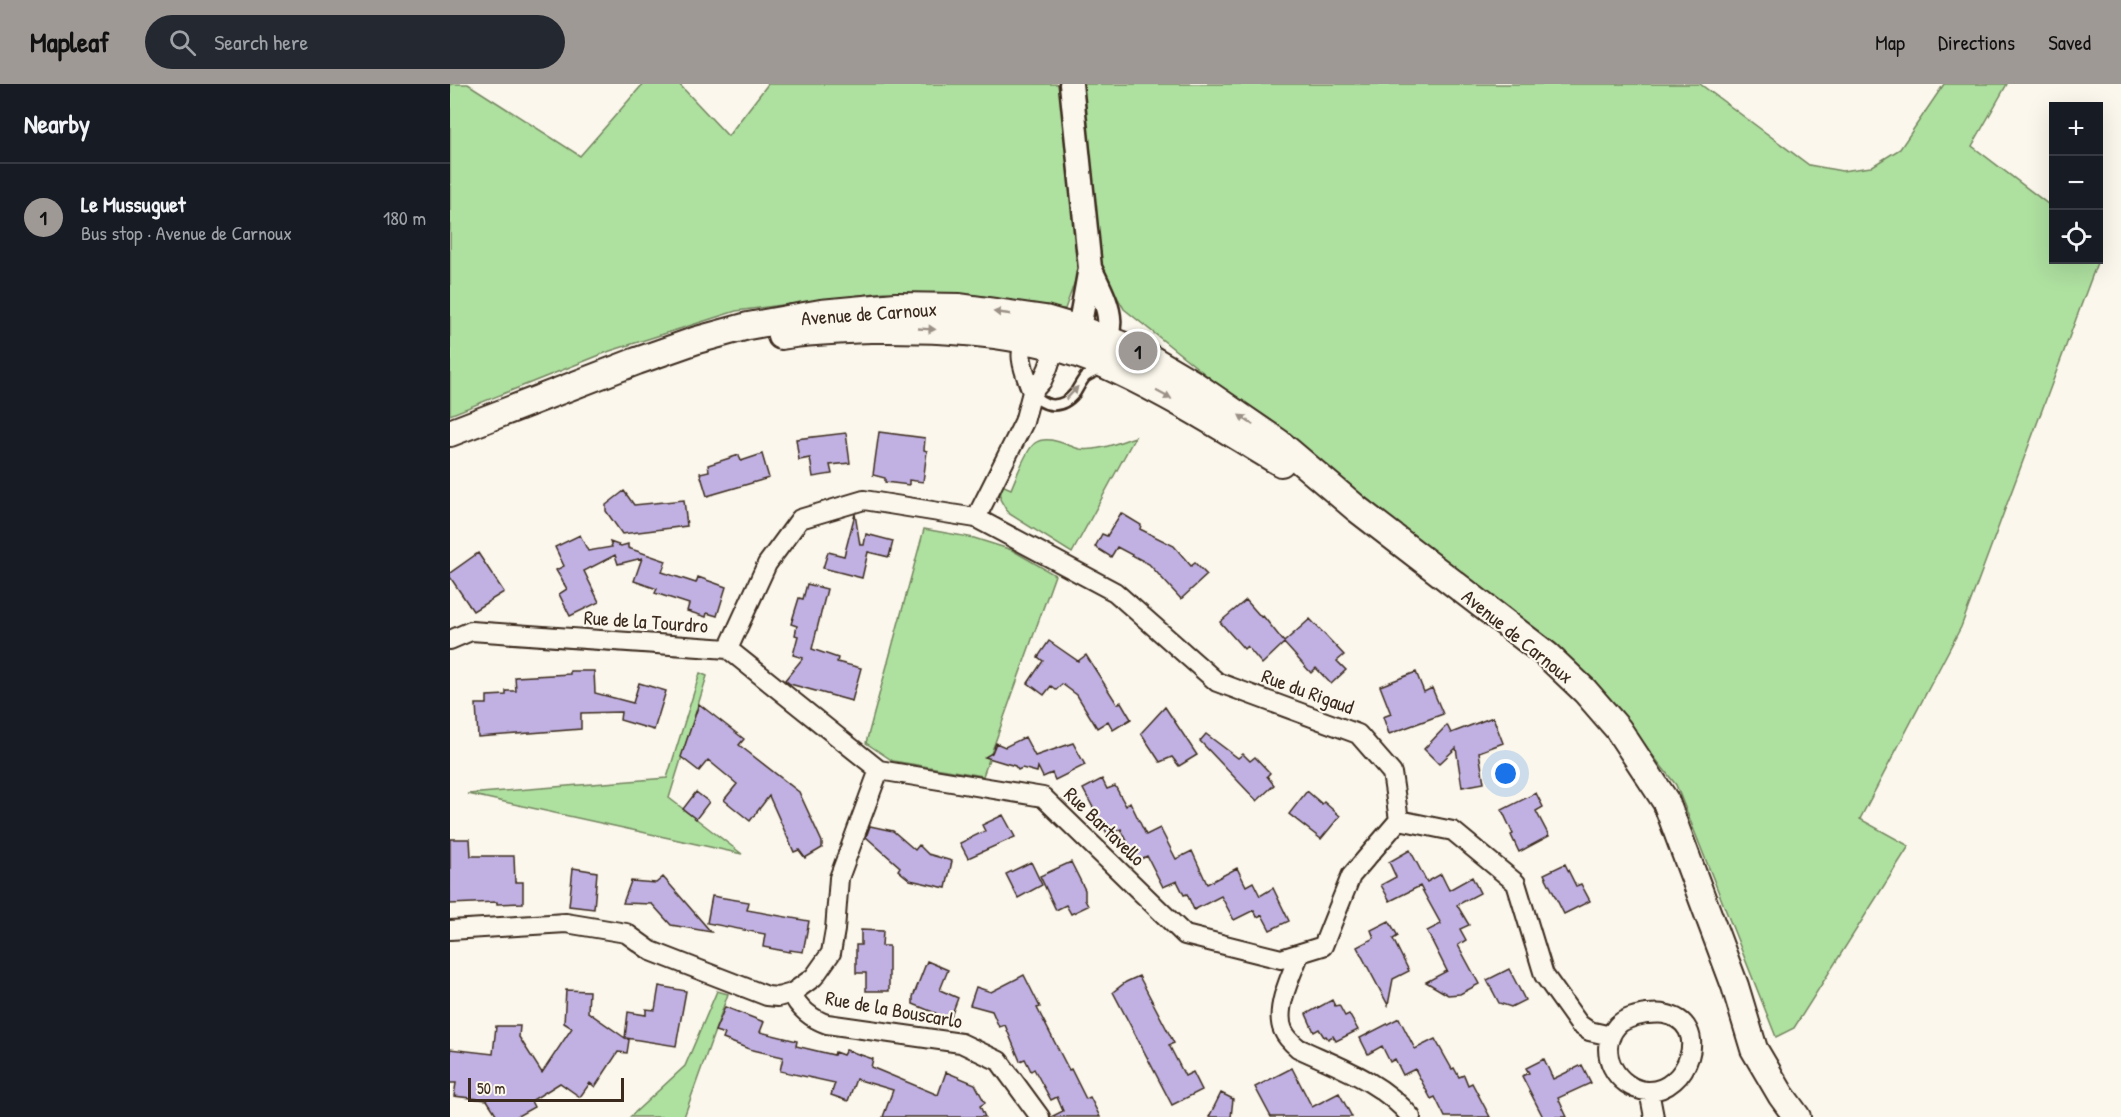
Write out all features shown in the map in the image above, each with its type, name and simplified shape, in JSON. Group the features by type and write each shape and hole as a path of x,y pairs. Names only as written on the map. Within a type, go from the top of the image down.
{"main road":[{"name":"Avenue de Carnoux","path":"450,432 697,340 748,326 821,313 896,306 960,307 1045,319 1138,351 1192,383 1278,442 1357,509 1547,655 1585,691 1618,729 1666,802 1735,986 1754,1049 1797,1117"},
{"name":"Avenue de Carnoux","path":"450,450 643,374 694,356 744,343 791,334 837,330 922,328 982,333 1052,347 1112,368 1204,417 1357,509"},
{"name":"Avenue de Carnoux","path":"1735,986 1772,1054 1802,1101 1817,1117"}],"street":[{"path":"1071,84 1090,268 1079,329 1079,348 1083,357 1093,352 1106,339 1110,330 1109,313 1090,268"},
{"path":"976,518 1024,422 1032,392 1042,381 1048,368 1052,347 1051,333 1045,319 1036,325 1023,341 1021,352 1022,365 1032,392"},
{"name":"Rue de la Tourdro","path":"450,640 471,631 728,649 767,564 800,519 864,500 976,518"},
{"name":"Rue du Rigaud","path":"976,518 1115,592 1217,682 1358,734 1392,773 1399,820"},
{"path":"450,930 566,923 626,933 651,951 767,996 778,997 792,993 814,977 831,953 839,878 879,770 728,649"},
{"name":"Rue Bartavello","path":"879,770 1043,797 1185,935 1281,959 1300,953"},
{"path":"1411,1117 1401,1105 1377,1086 1298,1048 1282,1029 1280,1014 1284,994 1300,953 1323,946 1351,876 1399,820 1453,831 1516,883 1544,975 1579,1024 1589,1031 1611,1036"},
{"name":"Rue de la Bouscarlo","path":"792,993 803,1010 827,1024 961,1043 999,1061 1040,1117"},
{"path":"1646,1014 1664,1014 1679,1020 1689,1030 1693,1044 1687,1061 1677,1078 1664,1088 1649,1091 1633,1089 1619,1079 1610,1063 1608,1049 1611,1036 1618,1025 1630,1018 1646,1014"},
{"path":"1649,1091 1654,1117"}],"lane":[{"path":"1032,392 1045,405 1054,405 1073,395 1084,378 1091,373 1112,368"}],"green space":[{"path":"450,84 468,84 580,156 643,84 679,84 728,136 768,84 1059,84 1079,270 1065,309 884,292 736,311 610,351 450,415"},
{"path":"1082,84 1700,84 1809,165 1842,171 1871,167 1900,149 1944,84 2007,84 1972,146 2049,205 2049,264 2097,264 1961,627 1860,819 1909,846 1794,1028 1776,1037 1676,785 1611,702 1124,309 1102,271"},
{"path":"1135,437 1072,553 1008,513 1000,499 1002,485 1011,489 1028,451 1035,443 1052,440 1087,450"},
{"path":"924,529 974,538 1012,550 1055,575 983,776 893,761 866,743"},
{"path":"700,673 707,676 669,798 742,854 468,794 667,778"},
{"path":"717,991 728,994 684,1117 630,1117 685,1066"}],"building":[{"path":"879,432 925,438 924,450 927,451 923,482 909,480 909,485 885,482 885,478 873,475"},
{"path":"846,433 850,463 830,465 832,474 813,477 810,458 799,460 796,439"},
{"path":"762,454 769,478 707,496 700,473 709,471 708,465 739,455 741,461"},
{"path":"624,491 634,505 684,500 687,526 622,534 606,511 606,505"},
{"path":"1121,513 1141,525 1140,529 1174,546 1191,566 1195,563 1207,575 1181,599 1149,564 1117,547 1111,557 1095,547 1102,534 1107,536"},
{"path":"855,514 860,545 864,545 866,534 893,541 889,557 868,552 862,578 823,568 828,552 844,556"},
{"path":"580,535 588,551 612,547 610,542 621,546 628,544 628,548 666,561 662,572 696,583 698,577 726,587 717,616 707,613 706,617 687,611 689,604 655,593 657,589 634,581 642,558 618,564 615,555 584,571 599,602 570,616 559,594 567,589 556,570 564,566 555,547"},
{"path":"478,553 504,592 473,611 450,577 450,573"},
{"path":"807,584 827,589 812,649 838,658 837,662 861,668 852,701 790,684 785,680 803,658 793,655 798,636 795,635 797,626 791,624 799,598 803,599"},
{"path":"1246,600 1261,617 1263,616 1284,642 1310,619 1344,655 1337,661 1346,670 1331,684 1316,668 1311,673 1284,643 1262,664 1247,646 1244,649 1220,622"},
{"path":"1049,641 1078,661 1086,655 1117,704 1121,702 1131,719 1113,730 1108,721 1097,728 1077,695 1062,684 1056,690 1051,686 1044,695 1028,683 1043,661 1038,657"},
{"path":"570,671 594,671 595,693 633,703 639,683 666,691 654,730 620,720 621,712 581,713 581,729 478,737 476,704 487,704 487,696 506,695 506,691 516,691 515,677 570,674"},
{"path":"1416,672 1424,692 1432,688 1443,714 1389,734 1383,717 1391,714 1380,686"},
{"path":"699,704 744,739 739,745 799,792 822,842 822,848 805,858 799,850 794,852 769,796 750,821 724,800 737,784 708,760 699,771 681,757"},
{"path":"1165,707 1197,755 1179,766 1172,757 1160,762 1141,733"},
{"path":"1493,717 1503,743 1479,752 1484,783 1462,787 1456,748 1439,764 1424,749 1447,725 1451,733"},
{"path":"1206,734 1238,758 1243,754 1250,761 1255,757 1270,773 1267,776 1274,785 1257,801 1200,741"},
{"path":"1025,737 1035,756 1073,743 1085,765 1055,780 1052,773 1043,777 1038,767 1037,772 1022,768 1018,770 1015,766 985,757 992,753 996,743 1005,747"},
{"path":"1102,779 1107,789 1115,786 1126,806 1130,802 1146,835 1160,828 1176,859 1192,851 1207,884 1237,868 1246,886 1253,882 1260,896 1273,888 1289,921 1270,930 1262,915 1257,917 1254,910 1234,920 1221,896 1194,910 1187,894 1184,895 1177,881 1163,887 1147,856 1137,861 1121,829 1108,835 1083,789"},
{"path":"1307,791 1340,816 1321,839 1289,814"},
{"path":"696,792 709,802 696,819 683,809"},
{"path":"1536,793 1543,807 1536,811 1549,836 1519,852 1502,810"},
{"path":"1003,815 1015,837 968,858 960,843 985,831 982,825"},
{"path":"870,826 893,831 915,850 919,845 928,854 952,861 946,888 910,880 898,870 900,867 866,837"},
{"path":"450,839 470,839 471,856 514,856 515,882 523,882 523,903 450,904"},
{"path":"1410,850 1427,882 1441,874 1449,890 1472,877 1480,893 1457,905 1469,925 1460,929 1466,940 1458,945 1479,984 1460,994 1448,995 1426,982 1447,971 1427,931 1441,924 1420,886 1390,901 1381,885 1396,877 1389,862"},
{"path":"1031,862 1042,885 1018,898 1006,874"},
{"path":"1071,862 1085,890 1085,900 1088,906 1071,914 1066,905 1056,910 1040,876"},
{"path":"1565,864 1576,886 1581,884 1590,901 1564,914 1544,874"},
{"path":"573,868 597,872 594,909 569,906"},
{"path":"663,877 711,932 671,925 652,904 623,903 631,881 656,883"},
{"path":"712,896 749,902 747,910 809,921 803,952 763,947 765,934 707,923"},
{"path":"1389,921 1398,936 1393,939 1409,971 1393,979 1388,1005 1357,947 1374,938 1371,930"},
{"path":"861,930 883,931 882,946 889,946 889,991 866,991 866,973 856,973 856,945 861,945"},
{"path":"927,961 948,970 940,990 958,998 950,1019 913,1004 913,997"},
{"path":"1509,969 1525,1000 1511,1007 1499,1003 1487,980"},
{"path":"1024,975 1040,1007 1037,1008 1069,1070 1071,1069 1086,1099 1090,1097 1100,1117 1051,1117 1063,1111 1057,1097 1051,1100 1034,1069 1031,1071 1025,1059 1020,1061 1005,1025 999,1027 992,1011 970,1005 976,987 991,992"},
{"path":"1139,976 1174,1043 1169,1045 1185,1076 1193,1072 1202,1090 1172,1105 1113,992"},
{"path":"659,986 686,991 676,1046 626,1038 629,1040 627,1053 618,1052 595,1087 590,1083 580,1097 560,1083 531,1101 534,1107 516,1117 498,1117 487,1100 454,1096 456,1083 450,1083 450,1049 493,1054 496,1026 520,1026 519,1037 542,1073 572,1028 564,1023 566,990 589,991 588,1012 625,1038 628,1012 646,1015 646,1009 655,1010"},
{"path":"1332,1000 1335,1006 1339,1005 1345,1016 1349,1014 1358,1030 1336,1041 1333,1036 1328,1039 1324,1037 1319,1029 1314,1032 1306,1014"},
{"path":"725,1007 764,1022 760,1032 797,1041 796,1046 834,1055 835,1052 843,1055 846,1050 873,1059 871,1067 938,1095 946,1072 975,1084 985,1103 980,1106 985,1117 883,1117 893,1090 856,1079 848,1101 831,1095 835,1083 780,1071 783,1057 749,1049 723,1039 725,1034 715,1031"},
{"path":"1399,1018 1415,1049 1435,1039 1452,1069 1454,1068 1459,1077 1464,1075 1468,1085 1472,1083 1490,1117 1445,1117 1435,1097 1431,1099 1415,1069 1403,1075 1395,1059 1390,1062 1382,1046 1368,1054 1360,1038"},
{"path":"1544,1059 1553,1079 1582,1065 1591,1083 1558,1098 1567,1117 1543,1117 1522,1076 1529,1073 1526,1068"},
{"path":"1292,1068 1312,1107 1339,1093 1352,1117 1271,1117 1255,1087"},
{"path":"1221,1093 1233,1099 1231,1117 1209,1117"}],"place":[{"name":"Le Mussuguet","path":"1138,351"}]}
